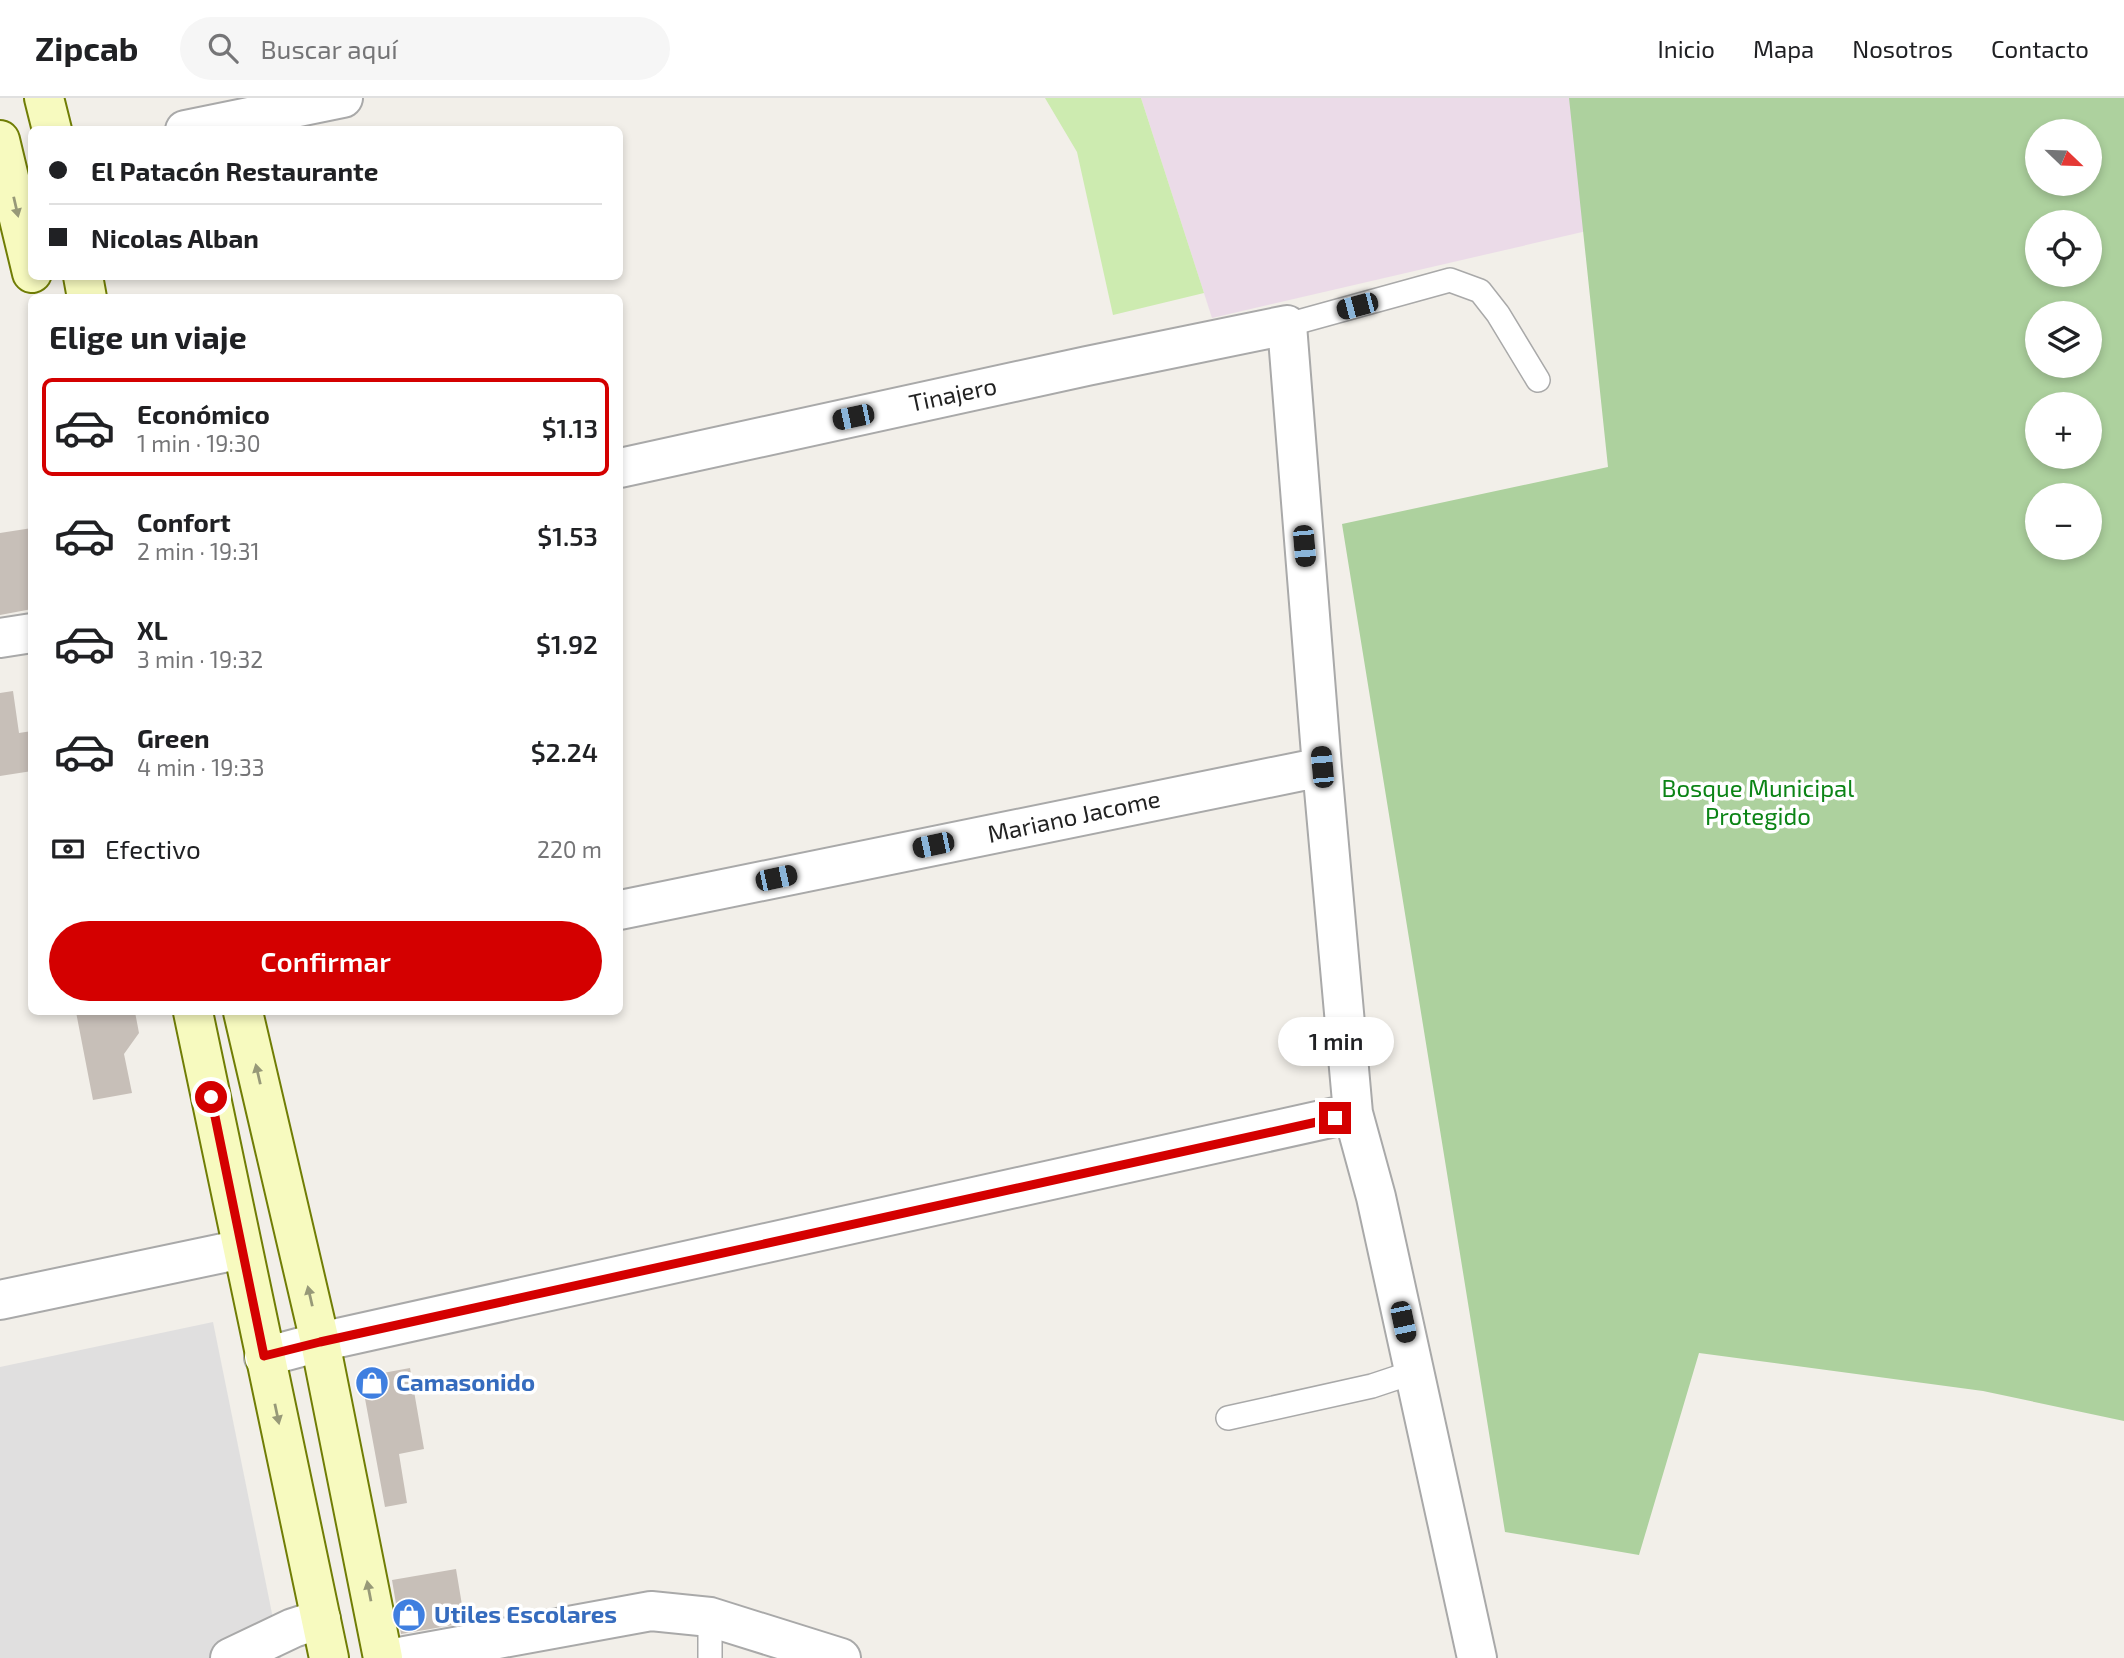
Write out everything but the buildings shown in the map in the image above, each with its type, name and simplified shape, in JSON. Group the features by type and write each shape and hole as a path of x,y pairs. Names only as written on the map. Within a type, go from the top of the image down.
{"street":[{"path":"44,98 51,126"},
{"path":"205,126 343,98"},
{"path":"12,155 28,251"},
{"path":"1287,325 1353,1113 1377,1197 1477,1658"},
{"name":"Tinajero","path":"623,467 1287,325"},
{"path":"0,638 28,634"},
{"name":"Mariano Jacome","path":"623,909 1322,767"},
{"path":"194,1015 329,1658"},
{"path":"244,1015 320,1342 383,1658"},
{"path":"264,1356 1353,1113"},
{"path":"0,1300 242,1249"},
{"path":"394,1658 651,1611 710,1617 841,1658"},
{"path":"230,1658 293,1628 320,1619"}],"lane":[{"path":"1287,325 1450,280 1480,291 1498,314 1538,380"},
{"path":"1228,1418 1372,1386 1414,1372"},
{"path":"710,1617 710,1658"}],"shaded area":[{"path":"1141,98 1606,98 1630,221 1212,318"},
{"path":"213,1322 281,1658 0,1658 0,1367"}],"green space":[{"path":"1045,98 1141,98 1204,293 1113,315 1077,152"},
{"name":"Bosque Municipal Protegido","path":"1569,98 2124,98 2124,1421 1983,1391 1699,1353 1639,1555 1505,1532 1342,524 1608,467"}],"place":[{"name":"Camasonido","path":"372,1383"},
{"name":"Utiles Escolares","path":"409,1615"}],"route":[{"path":"211,1097 264,1356 1335,1118"}]}
